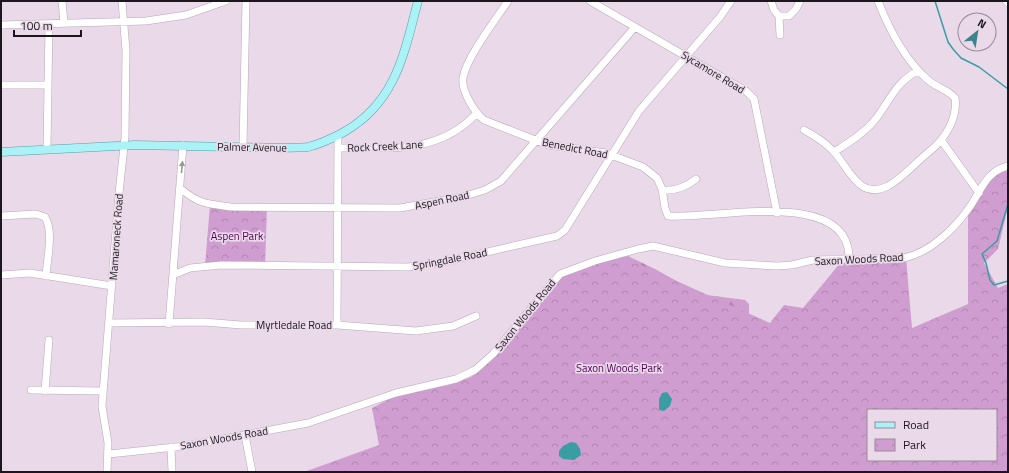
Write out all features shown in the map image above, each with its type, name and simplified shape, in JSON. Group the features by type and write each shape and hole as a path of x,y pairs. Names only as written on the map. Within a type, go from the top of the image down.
{"main road":[{"name":"Palmer Avenue","path":"1,152 124,145 308,147 338,136 365,119 378,105 388,90 401,61 418,1"}],"street":[{"path":"62,1 64,23"},
{"name":"Mamaroneck Road","path":"107,472 109,454 102,414 103,391 124,145 127,89 122,1"},
{"path":"243,147 246,1"},
{"path":"476,114 465,90 463,76 471,59 508,1"},
{"name":"Sycamore Road","path":"590,1 686,55 746,91 754,99 778,213"},
{"name":"Springdale Road","path":"173,275 190,268 221,265 408,267 439,263 557,236 565,230 639,111 720,17 731,1"},
{"path":"771,1 774,10 779,16 780,35"},
{"path":"779,16 789,16 796,9 800,1"},
{"path":"804,130 821,139 834,152 853,179 862,187 880,189 889,185 902,175 940,140 952,120 956,104 955,98 951,94 927,80 918,71 894,36 878,1"},
{"path":"1,25 146,21 186,15 222,2"},
{"path":"47,149 49,24"},
{"name":"Aspen Road","path":"180,188 194,199 206,204 231,206 400,208 462,197 485,190 501,181 635,27"},
{"path":"834,152 870,126 900,84 918,71"},
{"path":"1,85 48,85"},
{"name":"Rock Creek Lane","path":"338,136 338,148 407,147 434,143 453,134 476,114"},
{"name":"Benedict Road","path":"476,114 484,120 536,141 562,148 611,155 650,172 657,178 663,190 665,208 668,216 778,213"},
{"path":"940,140 979,193"},
{"path":"169,324 184,145"},
{"path":"337,325 336,267 338,148"},
{"name":"Saxon Woods Road","path":"109,454 170,447 245,435 321,420 396,393 445,383 467,375 493,354 560,274 595,260 638,249 653,246 725,263 777,266 792,265 813,260 904,258 927,249 960,220 992,173 999,168 1008,166"},
{"path":"663,190 678,189 690,184 696,179"},
{"path":"778,213 813,215 832,224 843,233 850,253 849,259"},
{"path":"1,216 36,214 45,217 49,223 46,276"},
{"path":"1,275 23,272 112,286"},
{"name":"Myrtledale Road","path":"109,323 169,324 204,322 241,325 337,325 416,331 453,326 476,316"},
{"path":"45,391 49,340"},
{"path":"31,390 103,391"},
{"path":"245,435 252,472"},
{"path":"170,447 172,472"}],"green space":[{"name":"Saxon Woods Park","path":"1008,169 1008,207 998,249 984,263 998,288 1008,284 1008,472 304,472 379,445 372,408 397,395 449,385 471,377 490,361 559,278 582,267 621,256 770,323 784,305 803,308 841,262 906,258 912,328 968,304 968,215 993,174"},
{"name":"Aspen Park","path":"210,205 267,207 265,266 205,266"},
{"path":"628,256 657,270 699,294 745,300 749,304 749,315 591,266"}],"water":[{"path":"667,392 672,399 670,406 664,411 659,410 659,399 662,393"},
{"path":"571,442 576,443 580,449 581,455 574,460 563,459 559,456 559,451 563,446"}],"waterway":[{"path":"935,1 948,42 953,49 961,58 979,67 1008,89"},
{"path":"1008,204 997,241 982,254 990,280 994,285 1008,281"}]}
